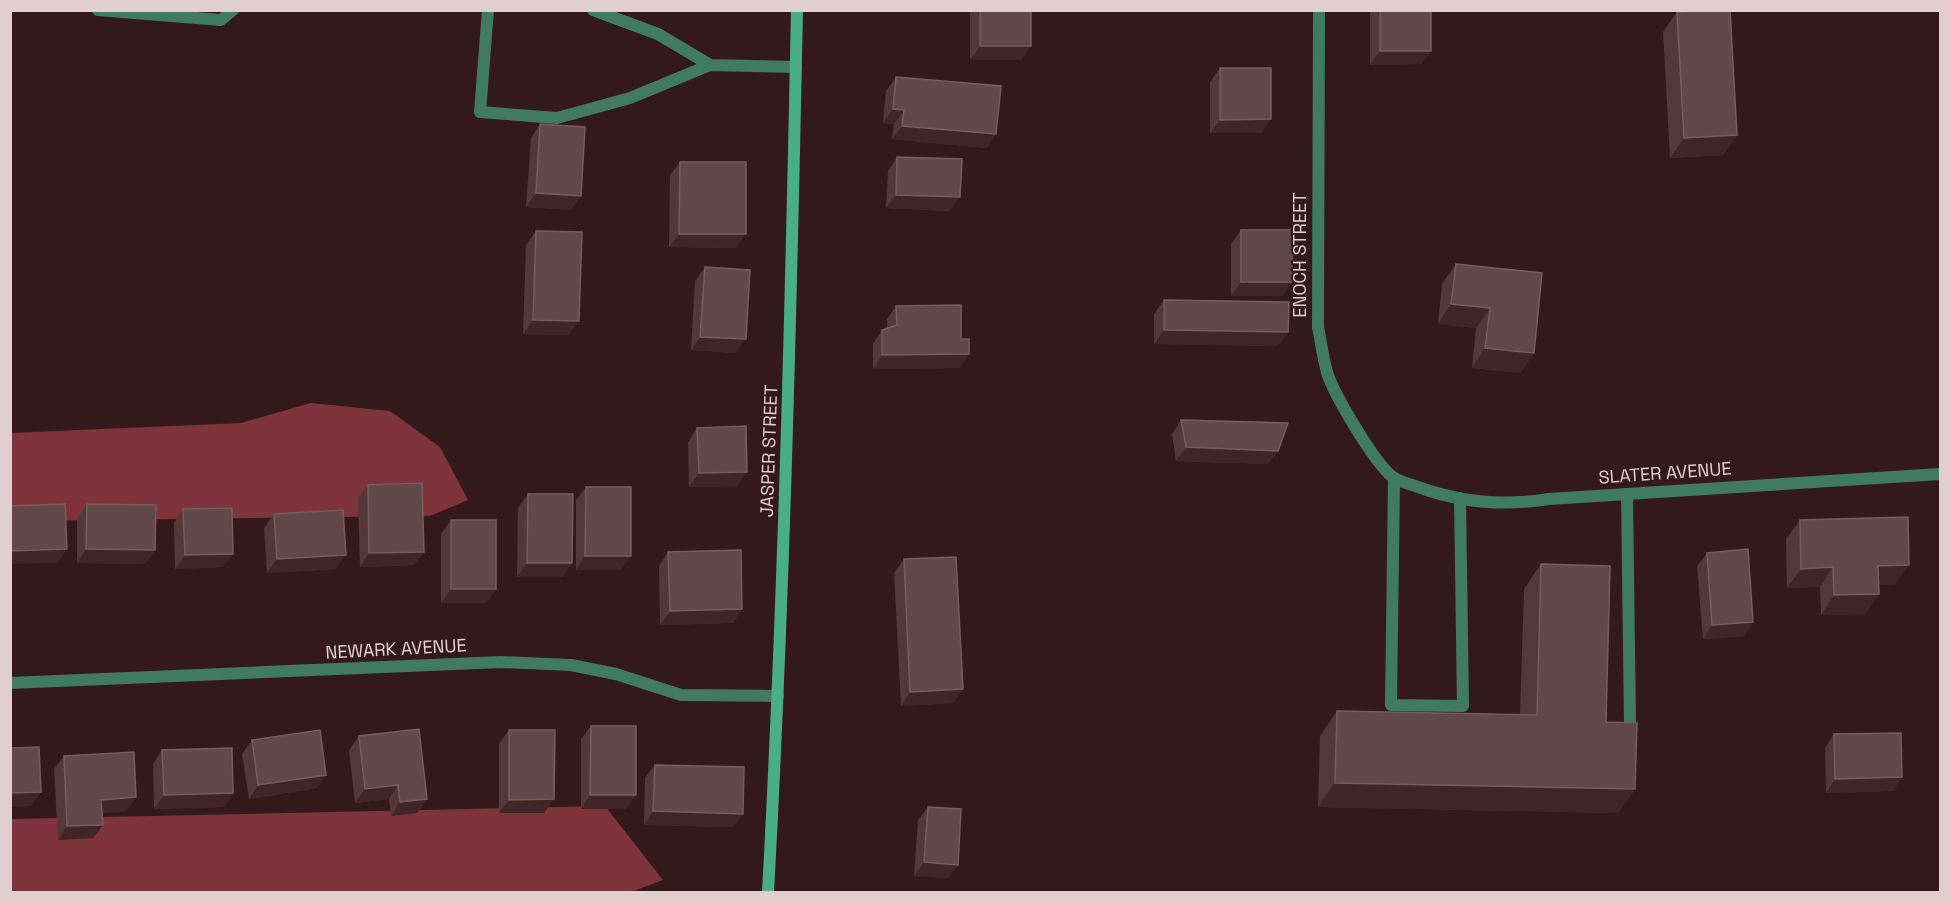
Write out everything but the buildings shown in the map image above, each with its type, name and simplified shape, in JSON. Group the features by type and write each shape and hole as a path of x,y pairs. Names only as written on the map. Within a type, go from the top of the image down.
{"street":[{"path":"98,10 221,20 233,10"},
{"path":"488,10 480,112 557,118 630,98 710,65 796,67"},
{"path":"593,10 658,34 710,65"},
{"name":"JASPER STREET","path":"768,892 787,476 797,10"},
{"name":"ENOCH STREET","path":"1319,10 1318,327 1327,373 1347,415 1394,478"},
{"name":"SLATER AVENUE","path":"1394,478 1434,493 1460,498 1526,503 1549,499 1941,474"},
{"path":"1394,478 1391,705 1463,706 1460,498"},
{"path":"1627,494 1630,724"},
{"name":"NEWARK AVENUE","path":"10,683 501,662 571,665 616,674 681,695 778,696"}],"shaded area":[{"path":"311,403 390,411 440,447 468,500 430,516 11,521 10,433 241,423"},
{"path":"605,806 663,880 631,892 11,892 10,819"}]}
